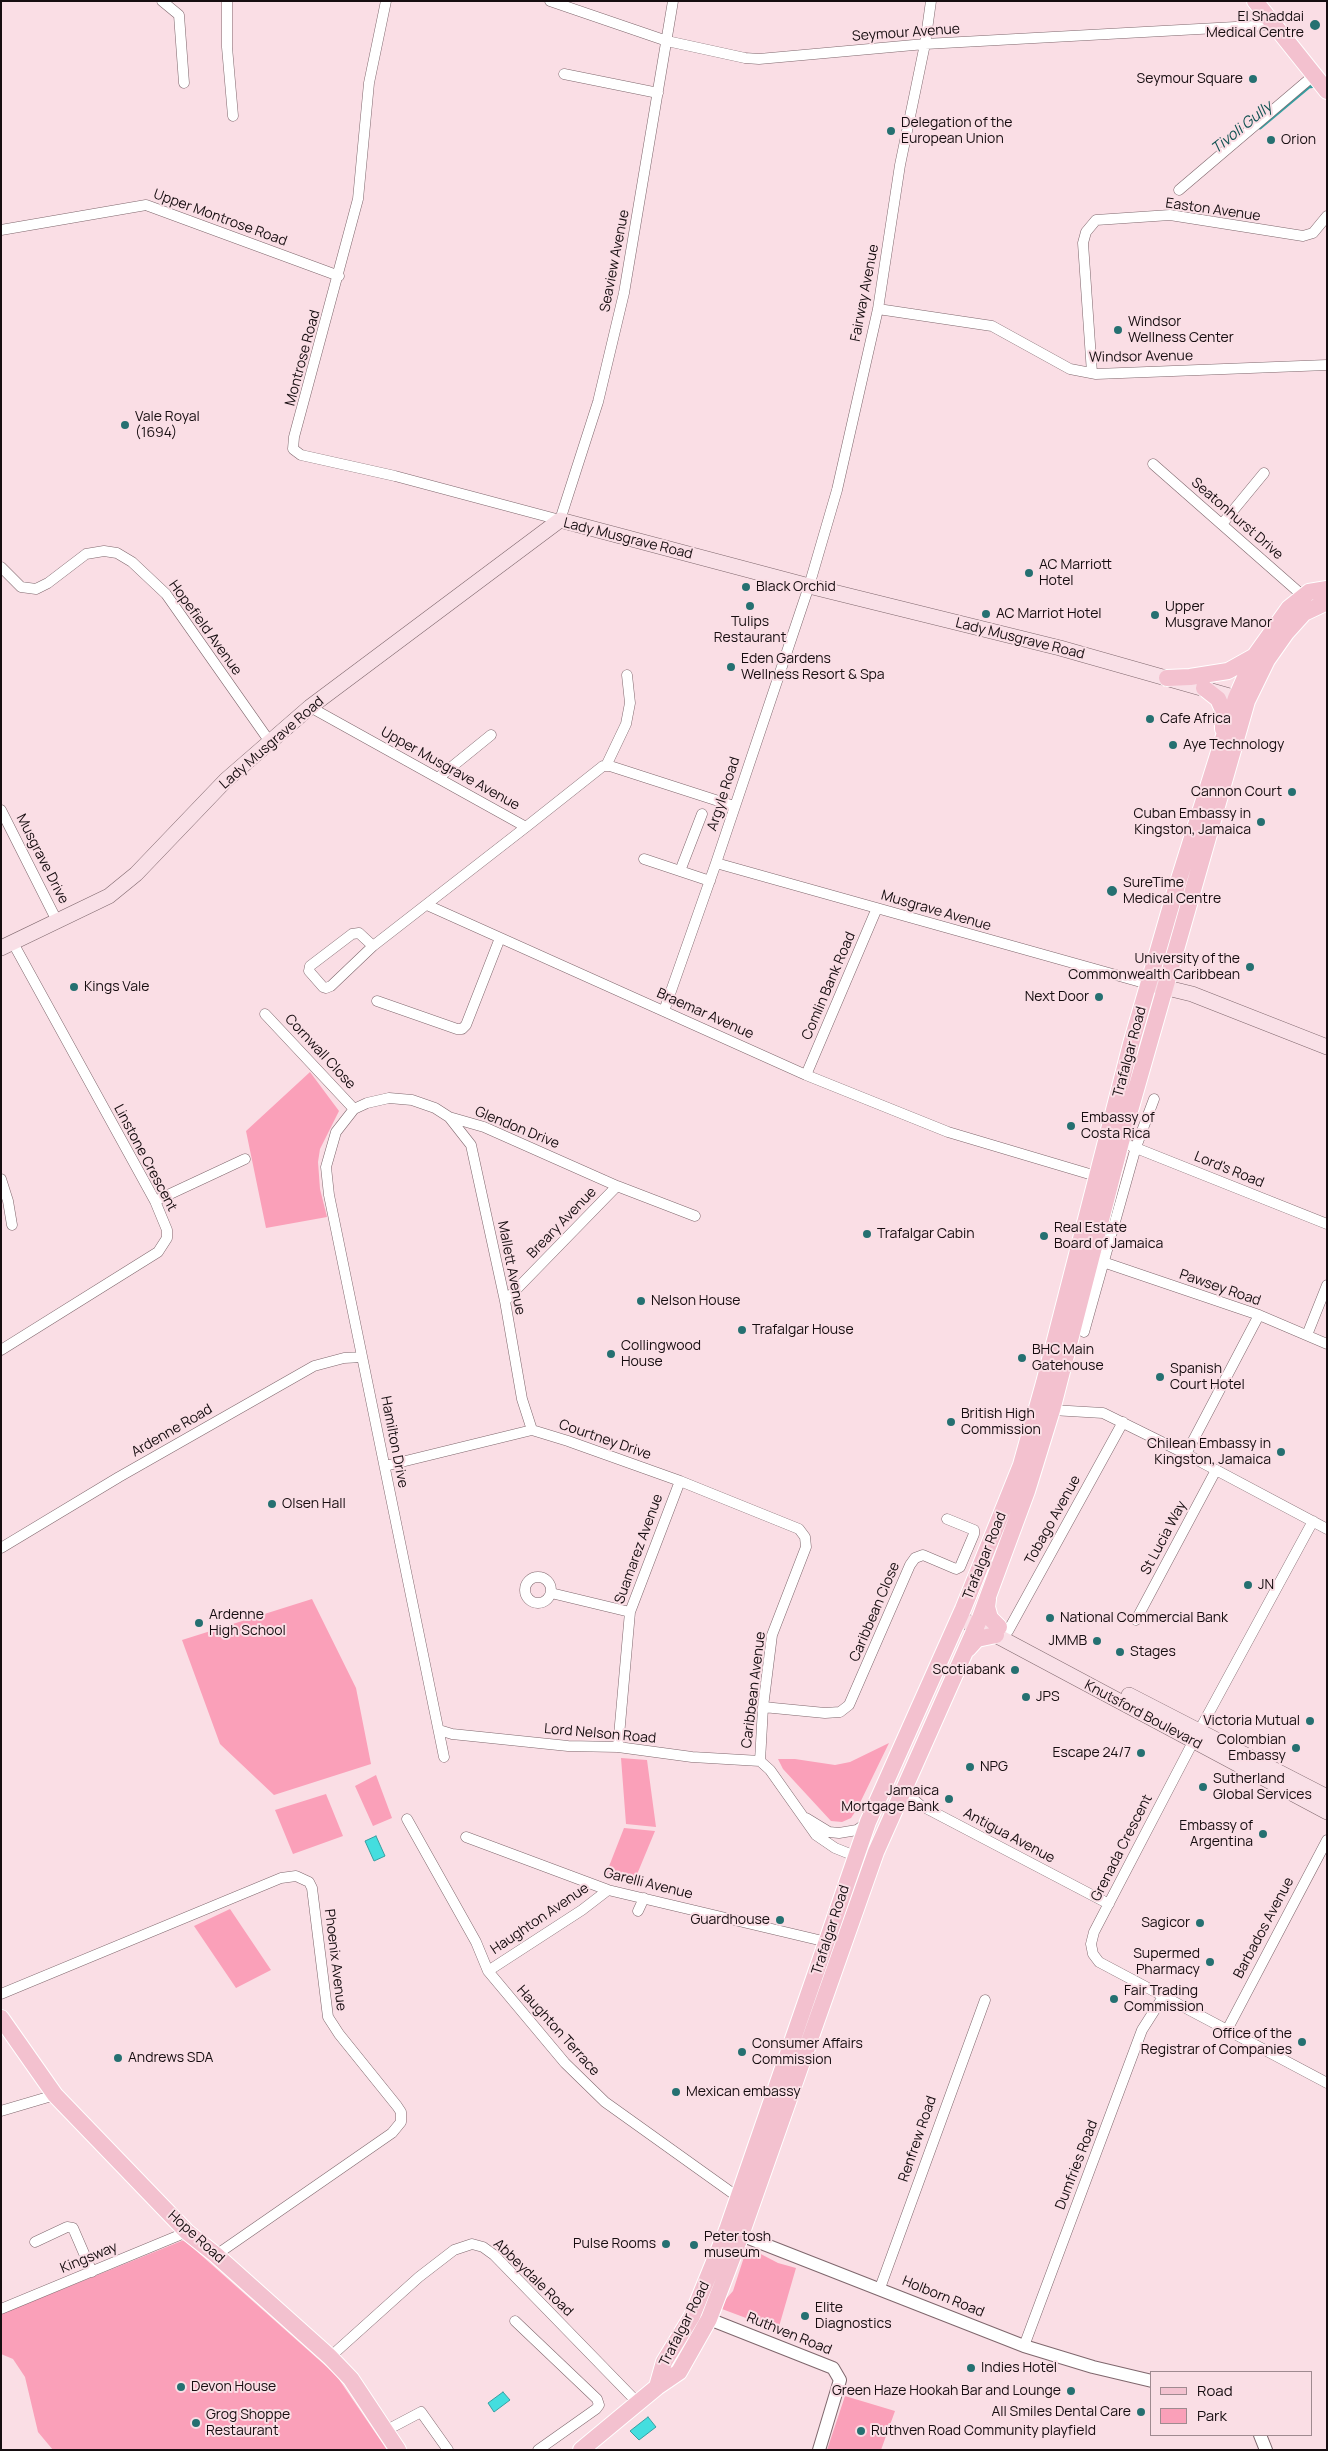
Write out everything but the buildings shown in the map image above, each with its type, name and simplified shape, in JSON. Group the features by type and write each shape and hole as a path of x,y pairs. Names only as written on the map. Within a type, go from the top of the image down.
{"main road":[{"path":"1255,1 1272,25 1327,91"},
{"name":"Lady Musgrave Road","path":"7,945 109,896 136,874 226,780 310,708 560,520 809,586 1060,648 1241,700"},
{"path":"1241,700 1254,657 1276,624 1302,595 1326,590"},
{"path":"1241,700 1286,633 1326,590"},
{"path":"1167,678 1190,677 1228,671 1254,657"},
{"path":"1204,688 1218,699 1223,710 1220,749"},
{"name":"Trafalgar Road","path":"745,2202 782,2052 827,1942 855,1856 868,1822 961,1614 1020,1465 1044,1383 1096,1176 1148,984 1220,749 1241,700"},
{"name":"Trafalgar Road","path":"581,2450 657,2386 679,2372 708,2319 745,2202 876,1852 989,1597 1027,1491 1052,1410 1128,1144 1165,987 1241,700"},
{"path":"1148,984 1192,994 1326,1045"},
{"path":"961,1658 977,1639 1001,1631 990,1618 988,1612 989,1597"},
{"name":"Knutsford Boulevard","path":"961,1614 1001,1631 1327,1812"},
{"name":"Knutsford Boulevard","path":"1195,1737 1327,1798"},
{"path":"855,1856 876,1852"},
{"name":"Hope Road","path":"1,2018 55,2095 187,2232 216,2255 330,2357 350,2379 398,2450"},
{"name":"Trafalgar Road","path":"657,2386 664,2362 692,2316 734,2233"}],"street":[{"path":"162,1 179,15 184,83"},
{"path":"228,1 226,47 233,116"},
{"name":"Montrose Road","path":"386,1 369,83 358,198 339,276 294,437 294,449 301,455 395,476 560,520"},
{"name":"Seymour Avenue","path":"550,1 667,40 745,58 759,59 925,44 992,42 1272,25"},
{"name":"Seaview Avenue","path":"560,520 598,402 624,293 673,1"},
{"name":"Fairway Avenue","path":"809,586 837,490 878,309 900,165 925,44 931,1"},
{"path":"564,74 658,93"},
{"path":"1179,190 1313,76"},
{"name":"Upper Montrose Road","path":"1,230 146,205 339,276"},
{"name":"Easton Avenue","path":"1092,373 1083,243 1086,232 1096,220 1170,215 1304,236 1312,233 1327,216"},
{"name":"Windsor Avenue","path":"878,309 992,326 1070,369 1092,373 1327,365"},
{"name":"Seatonhurst Drive","path":"1153,464 1302,595"},
{"path":"1222,524 1264,473"},
{"name":"Hopefield Avenue","path":"1,567 21,587 36,589 48,583 86,554 104,551 117,553 132,562 166,594 270,742"},
{"name":"Argyle Road","path":"664,1011 710,881 809,586"},
{"path":"627,675 630,703 626,724 606,766 734,806"},
{"name":"Upper Musgrave Avenue","path":"310,708 526,827 594,770 606,766"},
{"path":"438,778 491,735"},
{"name":"Musgrave Drive","path":"2,814 57,921"},
{"path":"680,871 702,814"},
{"path":"373,946 359,934 352,934 310,966 309,971 326,988 373,946 526,827"},
{"path":"644,859 710,881"},
{"name":"Musgrave Avenue","path":"716,863 1148,984"},
{"name":"Braemar Avenue","path":"427,905 806,1075 948,1132 1096,1176"},
{"name":"Comlin Bank Road","path":"806,1075 877,908"},
{"path":"377,1002 457,1030 462,1029 466,1025 500,938"},
{"name":"Linstone Crescent","path":"1,1350 158,1252 167,1238 167,1230 155,1201 7,945"},
{"name":"Cornwall Close","path":"265,1014 354,1109"},
{"name":"Glendon Drive","path":"354,1109 367,1103 389,1098 412,1100 434,1108 449,1117 484,1127 618,1186 696,1216"},
{"path":"1084,1332 1103,1262 1128,1144 1154,1099"},
{"name":"Hamilton Drive","path":"354,1109 336,1132 326,1167 329,1195 444,1757"},
{"name":"Mallett Avenue","path":"449,1117 471,1145 505,1301 522,1399 532,1430"},
{"name":"Lord's Road","path":"1128,1144 1327,1224"},
{"path":"155,1201 245,1159"},
{"path":"1,1179 8,1200 12,1225"},
{"name":"Breary Avenue","path":"505,1301 618,1186"},
{"name":"Pawsey Road","path":"1103,1262 1258,1315 1327,1344"},
{"path":"1307,1335 1327,1285"},
{"path":"1186,1454 1258,1315"},
{"name":"Ardenne Road","path":"1,1548 119,1477 314,1366 344,1358 362,1357"},
{"path":"1052,1410 1103,1413 1327,1528"},
{"name":"Tobago Avenue","path":"1001,1631 1123,1422"},
{"name":"Courtney Drive","path":"385,1466 532,1430 568,1440 680,1481 799,1529 805,1538"},
{"name":"St Lucia Way","path":"1136,1620 1216,1470"},
{"name":"Suamarez Avenue","path":"618,1747 630,1612 680,1481"},
{"name":"Caribbean Close","path":"763,1707 825,1714 840,1712 849,1705 910,1564 915,1558 923,1556 956,1569 960,1567 974,1530 947,1519"},
{"name":"Grenada Crescent","path":"1313,1521 1195,1737 1094,1932 1091,1944 1093,1954 1099,1962 1327,2083"},
{"name":"Caribbean Avenue","path":"760,1761 763,1707 772,1635 803,1558 805,1538"},
{"path":"551,1593 630,1612"},
{"name":"Lord Nelson Road","path":"439,1730 452,1734 568,1746 618,1747 692,1757 760,1761"},
{"path":"760,1761 770,1770 799,1814 816,1835 835,1848 855,1856"},
{"name":"Antigua Avenue","path":"906,1784 908,1792 920,1805 1109,1904"},
{"path":"799,1814 829,1832 856,1830 868,1822"},
{"name":"Haughton Terrace","path":"407,1819 476,1942 488,1971 565,2064 605,2102 745,2202"},
{"name":"Garelli Avenue","path":"466,1837 608,1890 827,1942"},
{"name":"Barbados Avenue","path":"1227,2030 1327,1840"},
{"name":"Phoenix Avenue","path":"1,1994 281,1878 296,1876 309,1882 312,1888 328,2017 338,2034 397,2106 401,2112 401,2122 392,2133 216,2255"},
{"name":"Haughton Avenue","path":"488,1971 582,1910 608,1890"},
{"path":"638,1911 644,1898"},
{"name":"Dumfries Road","path":"1024,2346 1142,2030 1163,1997"},
{"name":"Renfrew Road","path":"880,2288 985,2000"},
{"path":"1,2111 55,2095"},
{"path":"35,2242 67,2227 73,2228 92,2272"},
{"name":"Kingsway","path":"1,2309 187,2232"},
{"name":"Holborn Road","path":"734,2233 880,2288 1024,2346 1150,2380"},
{"name":"Abbeydale Road","path":"330,2357 418,2277 454,2250 472,2244 483,2247 494,2255 638,2402"},
{"name":"Ruthven Road","path":"708,2319 834,2368 840,2380 819,2450"},
{"path":"515,2321 597,2400 599,2405 538,2450"},
{"path":"386,2431 421,2412 448,2450"},
{"path":"1260,2436 1266,2450"}],"green space":[{"path":"310,1072 339,1111 320,1149 318,1162 320,1189 327,1217 266,1228 246,1131"},
{"path":"312,1599 356,1688 371,1764 274,1795 220,1744 182,1640"},
{"path":"889,1743 857,1809 851,1818 842,1822 831,1821 783,1769 778,1759 795,1759 835,1765 850,1762"},
{"path":"621,1758 647,1760 656,1827 626,1824"},
{"path":"376,1775 392,1818 373,1826 355,1786"},
{"path":"326,1794 343,1836 293,1854 275,1810"},
{"path":"624,1828 655,1831 633,1884 606,1874"},
{"path":"230,1909 271,1970 236,1988 194,1926"},
{"path":"184,2240 336,2375 387,2450 53,2450 38,2432 25,2377 13,2359 1,2354 1,2314"},
{"path":"755,2251 778,2263 796,2268 778,2330 722,2309 725,2300 733,2291 745,2254"},
{"name":"Ruthven Road Community playfield","path":"845,2396 895,2411 881,2450 827,2450"}],"water":[{"path":"376,1836 385,1856 374,1861 365,1841"},
{"path":"503,2392 510,2400 494,2412 488,2403"},
{"path":"648,2417 656,2427 639,2440 630,2431"}],"waterway":[{"name":"Tivoli Gully","path":"1260,128 1309,87 1316,86"}],"place":[{"name":"El Shaddai Medical Centre","path":"1315,25"},
{"name":"Seymour Square","path":"1253,79"},
{"name":"Delegation of the European Union","path":"891,131"},
{"name":"Orion","path":"1271,140"},
{"name":"Windsor Wellness Center","path":"1118,330"},
{"name":"Vale Royal (1694)","path":"125,425"},
{"name":"AC Marriott Hotel","path":"1029,573"},
{"name":"Black Orchid","path":"746,587"},
{"name":"Tulips Restaurant","path":"750,606"},
{"name":"AC Marriot Hotel","path":"986,614"},
{"name":"Upper Musgrave Manor","path":"1155,615"},
{"name":"Eden Gardens Wellness Resort & Spa","path":"731,667"},
{"name":"Cafe Africa","path":"1150,719"},
{"name":"Aye Technology","path":"1173,745"},
{"name":"Cannon Court","path":"1292,792"},
{"name":"Cuban Embassy in Kingston, Jamaica","path":"1261,822"},
{"name":"SureTime Medical Centre","path":"1112,891"},
{"name":"University of the Commonwealth Caribbean","path":"1250,967"},
{"name":"Kings Vale","path":"74,987"},
{"name":"Next Door","path":"1099,997"},
{"name":"Embassy of Costa Rica","path":"1071,1126"},
{"name":"Trafalgar Cabin","path":"867,1234"},
{"name":"Real Estate Board of Jamaica","path":"1044,1236"},
{"name":"Nelson House","path":"641,1301"},
{"name":"Trafalgar House","path":"742,1330"},
{"name":"Collingwood House","path":"611,1354"},
{"name":"BHC Main Gatehouse","path":"1022,1358"},
{"name":"Spanish Court Hotel","path":"1160,1377"},
{"name":"British High Commission","path":"951,1422"},
{"name":"Chilean Embassy in Kingston, Jamaica","path":"1281,1452"},
{"name":"Olsen Hall","path":"272,1504"},
{"name":"JN","path":"1248,1585"},
{"name":"National Commercial Bank","path":"1050,1618"},
{"name":"Ardenne High School","path":"199,1623"},
{"name":"JMMB","path":"1097,1641"},
{"name":"Stages","path":"1120,1652"},
{"name":"Scotiabank","path":"1015,1670"},
{"name":"JPS","path":"1026,1697"},
{"name":"Victoria Mutual","path":"1310,1721"},
{"name":"Colombian Embassy","path":"1296,1748"},
{"name":"Escape 24/7","path":"1141,1753"},
{"name":"NPG","path":"970,1767"},
{"name":"Sutherland Global Services","path":"1203,1787"},
{"name":"Jamaica Mortgage Bank","path":"949,1799"},
{"name":"Embassy of Argentina","path":"1263,1834"},
{"name":"Guardhouse","path":"780,1920"},
{"name":"Sagicor","path":"1200,1923"},
{"name":"Supermed Pharmacy","path":"1210,1962"},
{"name":"Fair Trading Commission","path":"1114,1999"},
{"name":"Office of the Registrar of Companies","path":"1302,2042"},
{"name":"Consumer Affairs Commission","path":"742,2052"},
{"name":"Andrews SDA","path":"118,2058"},
{"name":"Mexican embassy","path":"676,2092"},
{"name":"Pulse Rooms","path":"666,2244"},
{"name":"Peter tosh museum","path":"694,2245"},
{"name":"Elite Diagnostics","path":"805,2316"},
{"name":"Indies Hotel","path":"971,2368"},
{"name":"Devon House","path":"181,2387"},
{"name":"Green Haze Hookah Bar and Lounge","path":"1071,2391"},
{"name":"All Smiles Dental Care","path":"1141,2412"},
{"name":"Grog Shoppe Restaurant","path":"196,2423"},
{"name":"Ruthven Road Community playfield","path":"861,2431"}]}
